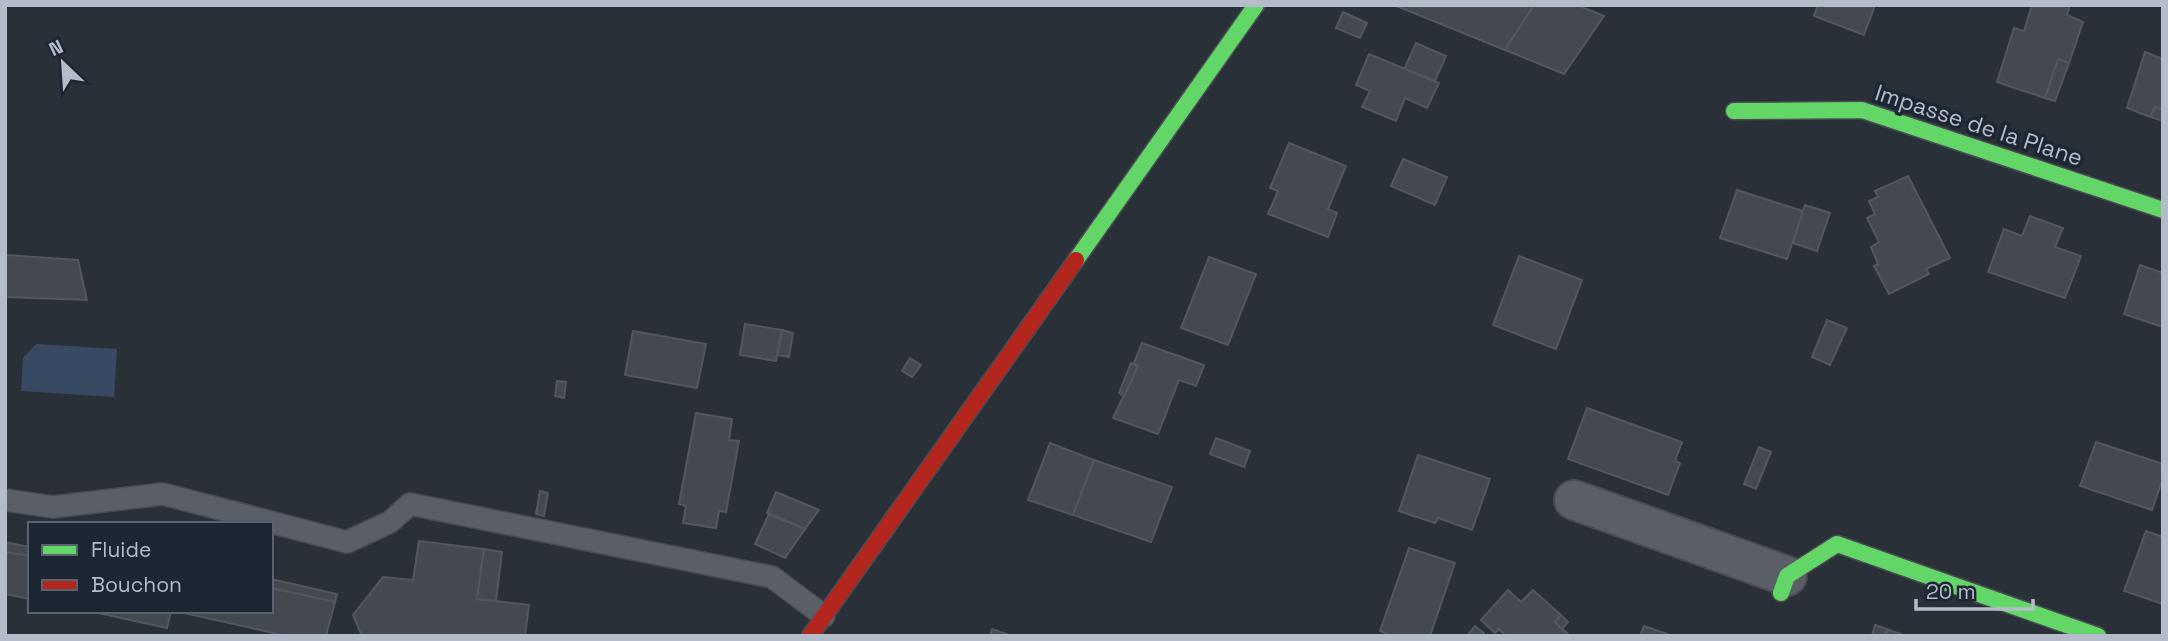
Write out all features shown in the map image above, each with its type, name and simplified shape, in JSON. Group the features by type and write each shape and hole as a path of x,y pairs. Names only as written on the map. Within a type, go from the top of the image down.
{"street":[{"path":"810,636 1256,5"},
{"name":"Impasse de la Plane","path":"1734,111 1862,110 2163,210"},
{"path":"1574,500 1784,584 1837,544 2098,636"}],"lane":[{"path":"5,500 53,507 163,494 270,522"},
{"path":"273,523 347,542 390,522 410,504 772,577 824,616"}],"water":[{"path":"36,344 117,349 114,397 21,391 23,358"}],"building":[{"path":"1394,5 1534,5 1505,50"},
{"path":"1534,5 1577,5 1604,16 1564,74 1505,50"},
{"path":"1818,5 1875,5 1864,35 1814,16"},
{"path":"2032,5 2070,5 2067,15 2083,22 2069,63 2058,59 2045,98 1997,82 2014,28 2024,31"},
{"path":"1343,12 1367,23 1360,38 1336,28"},
{"path":"1416,43 1446,56 1435,81 1404,69"},
{"path":"2145,52 2163,59 2163,110 2155,107 2150,117 2127,108"},
{"path":"1369,54 1439,83 1427,108 1405,98 1396,121 1362,107 1370,91 1356,85"},
{"path":"2058,59 2069,63 2055,101 2045,98"},
{"path":"2155,107 2163,110 2163,121 2150,117"},
{"path":"1289,143 1346,166 1328,209 1337,213 1328,237 1268,214 1278,191 1270,188"},
{"path":"1403,159 1447,177 1435,205 1391,186"},
{"path":"1908,176 1950,258 1926,269 1929,274 1889,294 1874,266 1878,264 1871,247 1879,242 1867,218 1875,214 1869,201 1878,197 1875,191"},
{"path":"1737,190 1803,211 1787,259 1720,238"},
{"path":"1805,205 1830,213 1817,251 1793,243"},
{"path":"2030,216 2063,228 2055,247 2081,256 2065,298 1988,272 2004,229 2022,236"},
{"path":"5,255 78,260 87,300 5,297"},
{"path":"1519,256 1582,280 1556,349 1493,325"},
{"path":"1209,257 1256,274 1228,345 1181,328"},
{"path":"2140,265 2163,273 2163,327 2124,314"},
{"path":"1827,320 1847,328 1830,365 1812,357"},
{"path":"745,324 782,330 776,361 740,355"},
{"path":"782,330 793,333 789,357 777,355"},
{"path":"633,331 706,344 697,388 625,375"},
{"path":"1142,343 1204,365 1196,386 1179,380 1158,434 1113,418 1138,366 1134,363"},
{"path":"910,358 921,365 912,377 902,371"},
{"path":"1131,363 1138,366 1124,397 1119,393"},
{"path":"557,381 566,382 564,398 555,396"},
{"path":"1587,408 1682,442 1675,461 1680,463 1668,495 1568,459"},
{"path":"696,413 732,419 729,440 739,441 726,512 719,511 716,528 683,523 686,506 679,504"},
{"path":"1216,438 1250,451 1244,467 1210,454"},
{"path":"2096,442 2163,464 2163,478 2152,510 2080,486"},
{"path":"1050,443 1094,460 1073,515 1028,500"},
{"path":"1759,447 1771,452 1756,489 1744,484"},
{"path":"1418,455 1490,479 1472,530 1438,518 1435,523 1399,511"},
{"path":"1094,460 1172,487 1151,542 1073,515"},
{"path":"540,491 548,493 544,516 536,514"},
{"path":"776,492 819,510 805,529 767,513"},
{"path":"769,514 805,529 785,558 755,544"},
{"path":"2146,531 2163,537 2163,604 2124,591"},
{"path":"419,541 484,549 477,599 529,605 525,636 362,636 353,615 383,577 413,580"},
{"path":"5,542 28,547 28,556 5,552"},
{"path":"1409,548 1455,563 1430,636 1392,636 1380,631"},
{"path":"484,549 502,552 496,601 477,599"},
{"path":"5,552 28,556 28,599 5,594"},
{"path":"273,579 337,594 335,602 273,588"},
{"path":"273,588 335,602 326,636 287,636 184,613 273,613"},
{"path":"1508,590 1521,602 1533,590 1561,615 1555,622 1570,636 1506,636 1499,629 1495,633 1481,620"},
{"path":"98,613 171,613 167,628"},
{"path":"1561,615 1568,622 1562,629 1555,622"},
{"path":"1875,625 1889,630 1883,636 1872,636"},
{"path":"1475,626 1484,633 1481,636 1467,636"},
{"path":"1644,626 1673,636 1640,636"},
{"path":"992,629 1012,636 990,636"},
{"path":"1889,630 1906,636 1883,636"}],"traffic: fast":[{"path":"1076,260 1256,5"},
{"path":"1734,111 1862,110 2163,210"},
{"path":"1781,593 1787,576 1837,544 2098,636"}],"traffic: jam":[{"path":"810,636 1076,260"}]}
